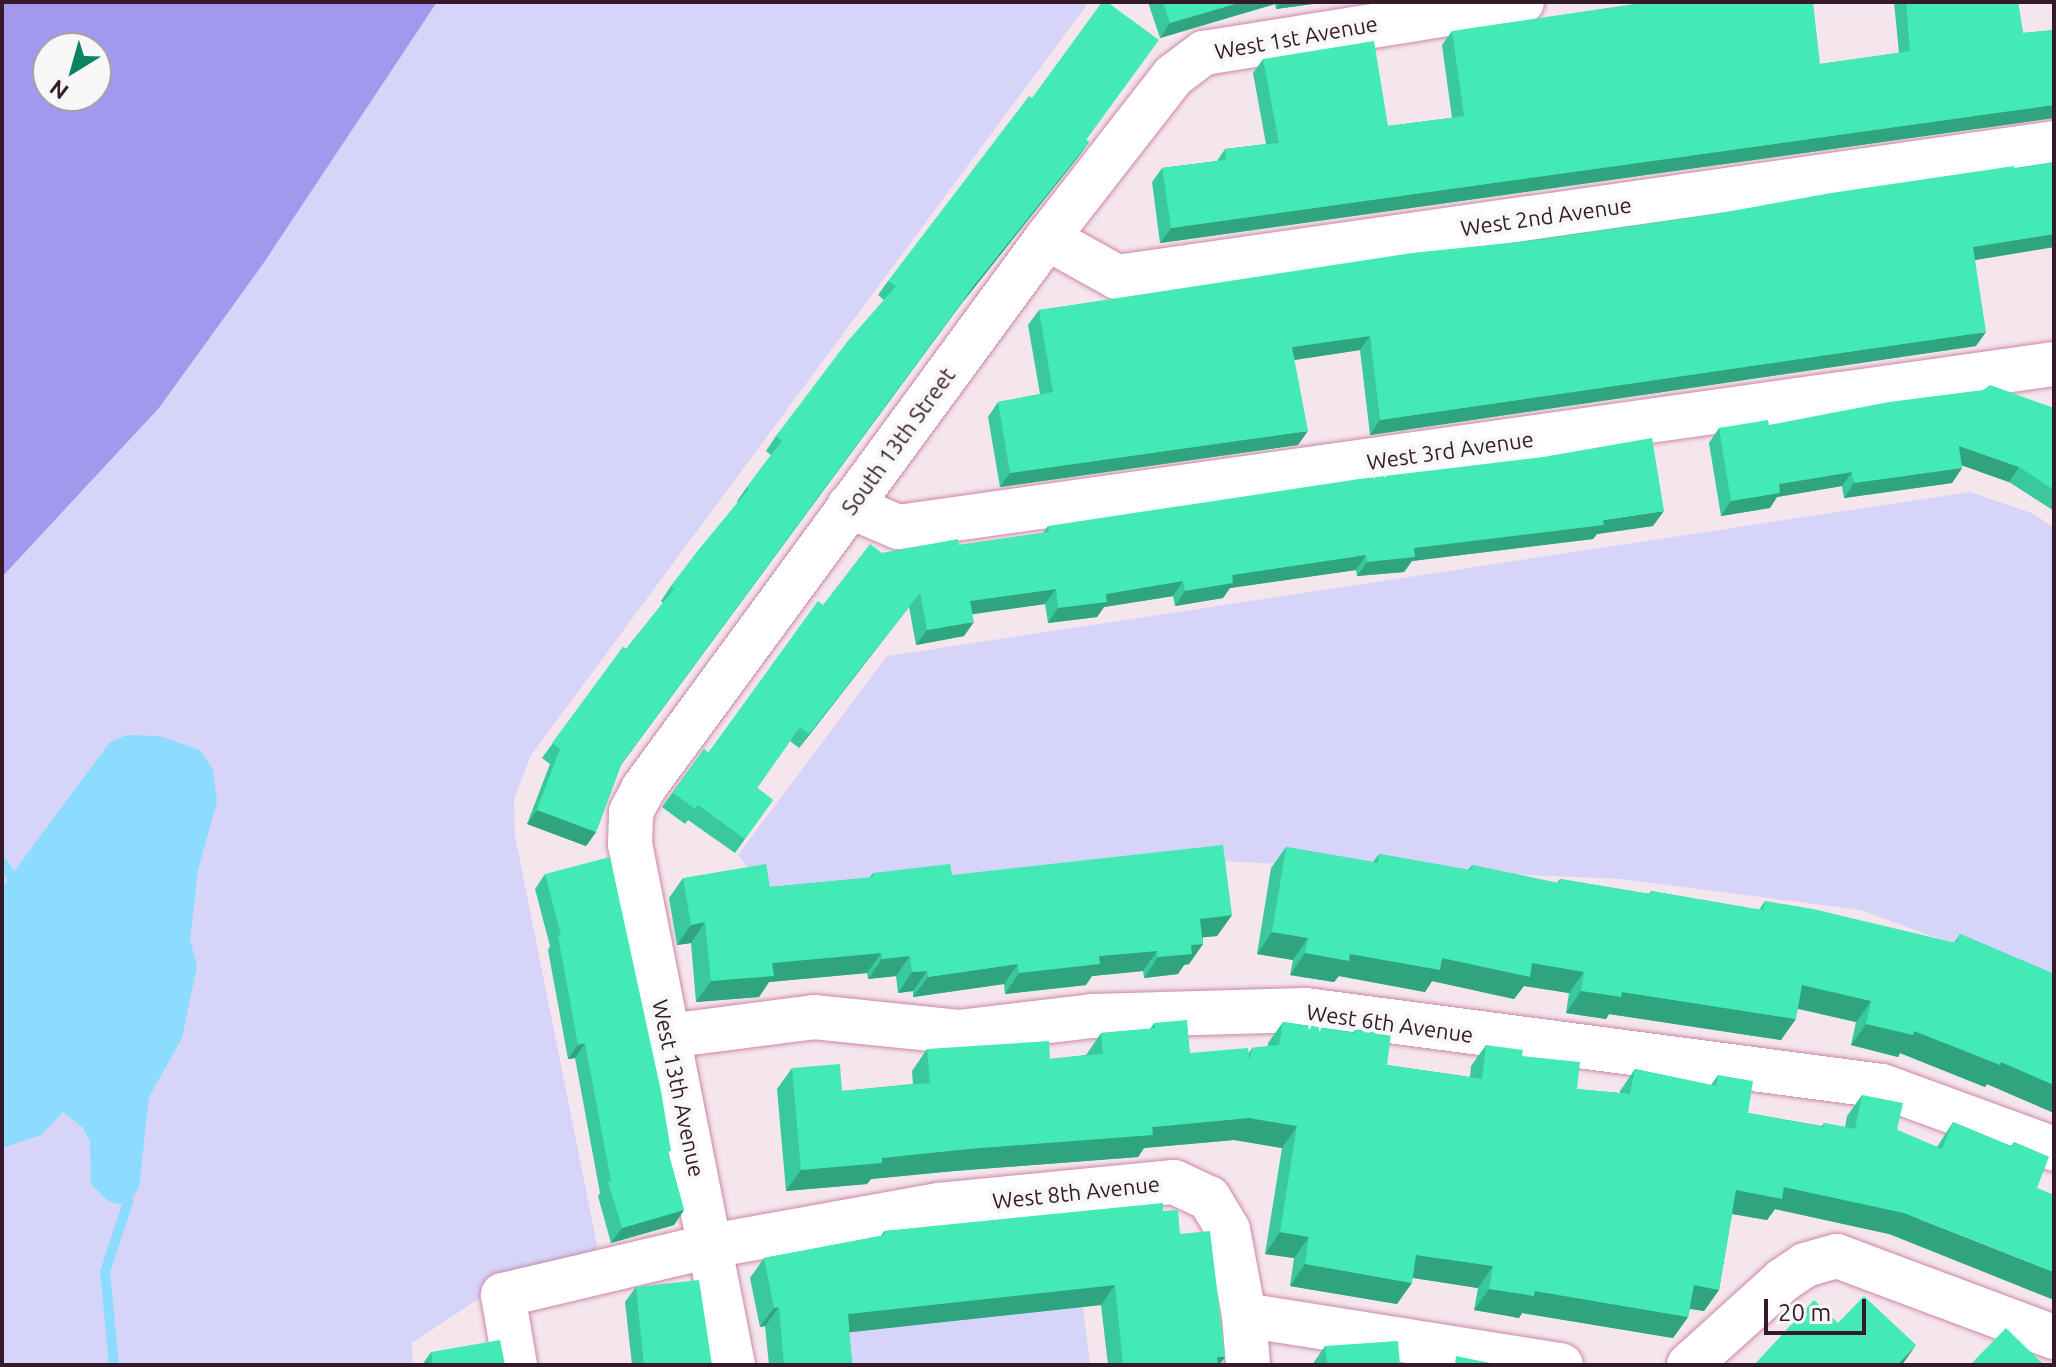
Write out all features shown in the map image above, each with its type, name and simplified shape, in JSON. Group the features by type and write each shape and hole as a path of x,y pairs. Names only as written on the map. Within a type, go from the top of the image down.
{"street":[{"name":"West 1st Avenue","path":"1173,76 1204,53 1522,2"},
{"name":"South 13th Street","path":"631,812 643,789 849,506 1047,238 1173,76"},
{"name":"West 2nd Avenue","path":"1047,238 1117,277 2054,143"},
{"name":"West 3rd Avenue","path":"849,506 898,527 2054,364"},
{"name":"West 13th Avenue","path":"631,812 630,844 733,1365"},
{"name":"West 6th Avenue","path":"668,1036 814,1017 958,1032 1092,1016 1306,1010 1882,1086 2054,1149"},
{"name":"West 8th Avenue","path":"515,1365 503,1295 711,1246 939,1205 1174,1182 1209,1198 1228,1230 1244,1315 1248,1365"},
{"path":"1689,1365 1783,1280 1805,1265 1837,1256 2054,1337"},
{"path":"1244,1315 1561,1365"}],"shaded area":[{"path":"2,2 437,2 263,264 159,408 2,577"},
{"path":"437,2 1089,2 531,755 514,799 515,836 599,1255 506,1270 486,1294 412,1343 413,1365 2,1365 2,577 159,408 263,264"},
{"path":"1970,492 2034,514 2054,528 2054,981 1861,910 1621,879 1195,860 771,900 738,855 887,656"},
{"path":"127,735 159,736 200,750 213,770 217,801 198,870 190,940 197,966 182,1038 149,1097 139,1188 129,1201 118,1204 108,1201 91,1184 90,1141 83,1128 63,1112 41,1135 2,1148 2,888 110,742"},
{"path":"1081,1292 1090,1365 847,1365 844,1331"}],"building":[{"path":"1102,2 1107,2 1159,40 1086,140 1089,142 972,288 621,764 596,832 537,810 560,749 552,743 623,647 626,649 674,589 671,586 699,549 749,489 747,487 782,441 776,436 847,342 896,286 888,281 1029,96 1032,98"},
{"path":"1163,2 1242,2 1170,23"},
{"path":"1648,2 1813,2 1820,64 1910,51 1906,2 2018,2 2023,33 2054,30 2054,105 1171,228 1162,168 1226,160 1225,149 1279,143 1263,59 1374,41 1388,126 1464,116 1452,31"},
{"path":"2054,162 2054,234 1973,247 1986,332 1380,420 1370,336 1292,347 1308,431 1010,473 998,402 1053,392 1039,310 1412,253 1537,240 1709,215 1831,193"},
{"path":"1990,385 2054,408 2054,490 2019,467 1959,446 1962,468 1854,483 1852,472 1779,484 1780,493 1731,501 1719,428 1768,420 1769,425 1889,402 1983,390"},
{"path":"1652,438 1664,511 1603,520 1604,525 1414,548 1415,557 1367,562 1366,555 1232,575 1233,583 1185,591 1183,581 1106,594 1107,602 1058,608 1056,589 970,601 974,622 927,630 920,593 809,734 800,727 757,788 773,800 745,839 698,805 695,809 673,793 704,749 708,753 818,601 823,605 870,544 882,553 958,539 959,545 1049,532 1048,526 1359,479 1543,457"},
{"path":"1223,845 1232,915 1200,919 1203,944 1191,945 1192,954 1158,957 1157,951 1099,956 1100,964 1019,973 1018,964 928,977 927,971 912,972 910,956 882,959 881,953 772,963 774,976 711,981 705,922 691,925 683,878 766,864 770,887 873,877 873,873 950,864 952,875"},
{"path":"1286,847 1378,863 1379,854 1471,870 1472,865 1559,883 1560,879 1651,894 1651,891 1763,910 1765,901 1813,909 1956,943 1960,934 2054,974 2054,1085 1914,1031 1913,1035 1866,1024 1871,1001 1802,985 1796,1019 1622,992 1621,997 1581,991 1584,972 1532,963 1530,977 1442,958 1440,970 1350,954 1349,961 1305,953 1308,938 1272,932"},
{"path":"610,857 661,1091 671,1151 668,1152 684,1210 622,1228 608,1182 611,1181 585,1043 578,1045 558,936 561,935 545,874"},
{"path":"1187,1020 1190,1053 1248,1048 1250,1060 1252,1048 1279,1045 1283,1022 1355,1033 1356,1029 1391,1034 1387,1065 1482,1079 1486,1045 1523,1050 1522,1056 1580,1062 1577,1089 1630,1094 1635,1069 1716,1086 1718,1075 1753,1081 1748,1113 1824,1127 1824,1123 1855,1129 1862,1095 1903,1103 1897,1130 1942,1149 1953,1122 2012,1147 2014,1142 2049,1157 2037,1188 2054,1195 2054,1272 1904,1213 1784,1187 1782,1199 1736,1190 1719,1290 1694,1285 1688,1317 1535,1291 1534,1296 1489,1289 1493,1266 1416,1255 1412,1283 1305,1264 1309,1237 1280,1232 1297,1126 1249,1118 1152,1127 1153,1135 969,1149 882,1158 882,1163 801,1170 792,1068 840,1064 842,1091 930,1083 927,1049 1049,1041 1050,1059 1103,1054 1101,1033 1155,1028 1154,1023"},
{"path":"1163,1203 1163,1211 1178,1210 1180,1234 1210,1231 1225,1357 1217,1357 1218,1365 1123,1365 1115,1285 848,1314 852,1363 784,1365 779,1307 774,1308 764,1258 885,1235 884,1231"},
{"path":"699,1280 712,1365 644,1365 636,1287"},
{"path":"1864,1296 1916,1345 1897,1365 1754,1365 1814,1300 1838,1323"},
{"path":"2006,1328 2044,1365 1970,1365"},
{"path":"500,1340 505,1365 433,1365 431,1352"},
{"path":"1398,1341 1400,1365 1327,1365 1325,1346"},
{"path":"1456,1356 1495,1364 1495,1365 1455,1365"}],"waterway":[{"path":"2,862 18,887"},
{"path":"114,1365 105,1272 128,1202 126,1191"}]}
